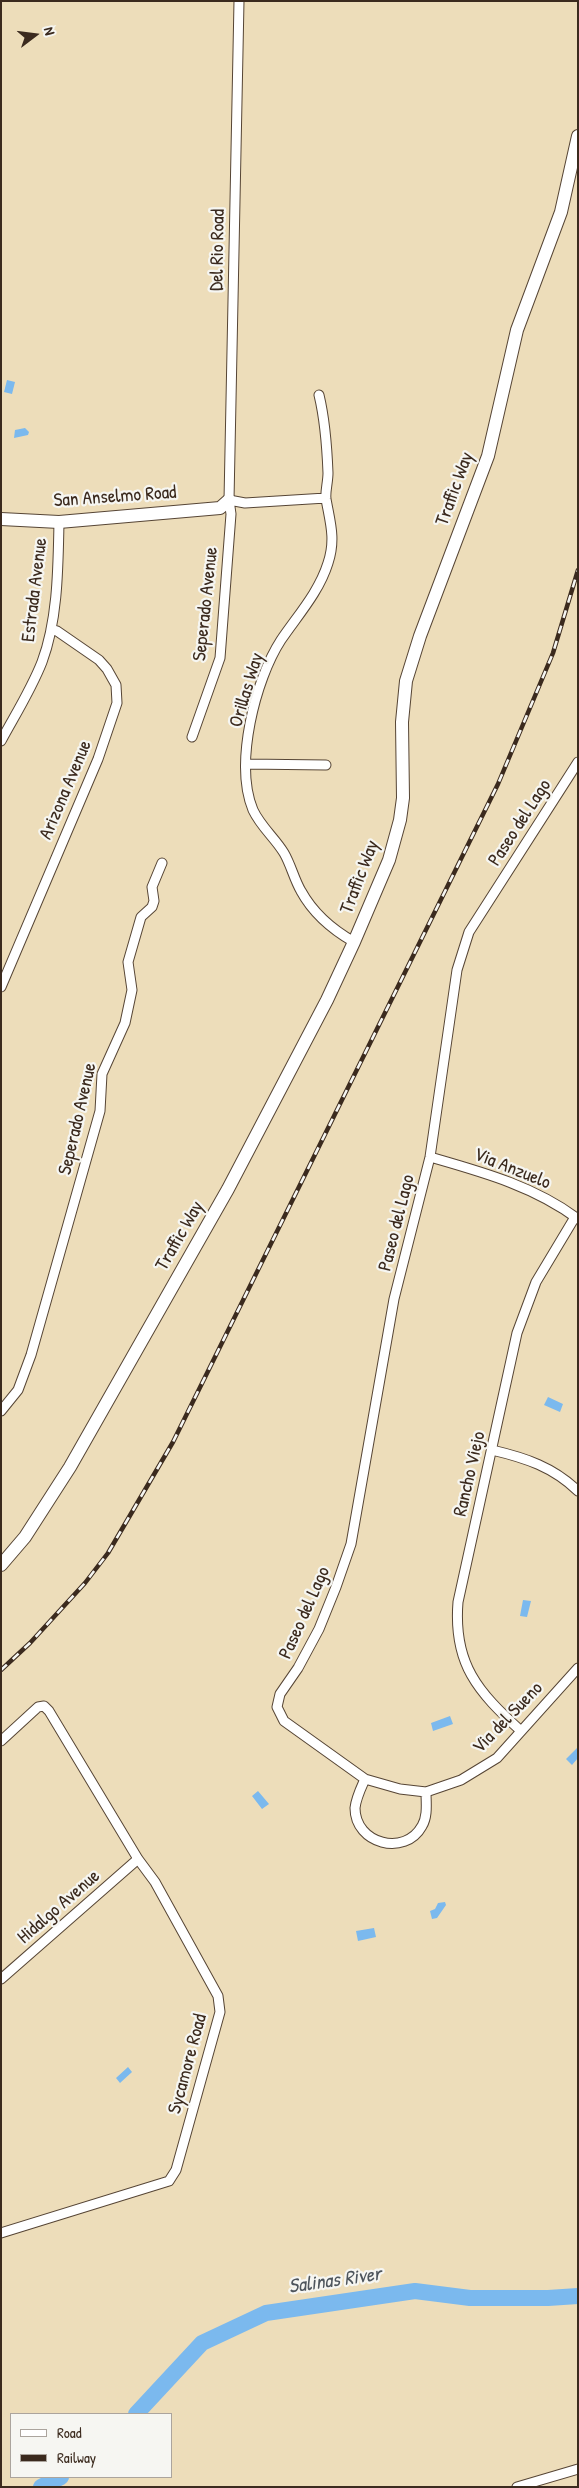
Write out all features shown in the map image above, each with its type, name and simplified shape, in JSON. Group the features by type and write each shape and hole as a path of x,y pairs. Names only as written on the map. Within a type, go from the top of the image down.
{"street":[{"name":"Del Rio Road","path":"229,500 239,1"},
{"name":"Traffic Way","path":"1,1565 34,1524 70,1467 228,1189 286,1080 354,942 389,860 400,820 403,781 403,707 406,681 420,636 488,456 518,330 560,212 578,136"},
{"name":"Orillas Way","path":"319,394 326,444 328,490 326,498 331,515 328,563 318,587 271,658 255,703 247,744 246,787 254,811 262,825 282,850 300,891 314,911 338,933 354,942"},
{"path":"229,500 246,503 326,498"},
{"name":"San Anselmo Road","path":"1,519 59,522 220,508 229,500"},
{"name":"Seperado Avenue","path":"192,737 220,658 231,514 229,500"},
{"name":"Estrada Avenue","path":"1,741 34,680 51,630 58,569 59,522"},
{"name":"Arizona Avenue","path":"1,987 98,759 117,703 116,685 99,660 57,631 51,630"},
{"name":"Paseo del Lago","path":"277,1707 280,1694 298,1668 318,1629 336,1587 351,1544 394,1299 430,1157 452,994 457,970 469,932 578,762"},
{"path":"247,764 326,765"},
{"name":"Seperado Avenue","path":"1,1411 18,1390 31,1355 100,1110 102,1074 125,1023 132,990 128,962 141,917 152,907 154,901 152,887 162,864"},
{"name":"Via Anzuelo","path":"430,1157 507,1180 532,1191 576,1218"},
{"name":"Rancho Viejo","path":"521,1732 480,1690 468,1669 458,1635 457,1613 460,1591 518,1333 526,1306 549,1257 576,1218"},
{"path":"492,1450 531,1460 548,1467 578,1491"},
{"name":"Via del Sueno","path":"277,1707 284,1721 365,1779 393,1788 426,1792 461,1780 480,1770 504,1751 578,1668"},
{"name":"Sycamore Road","path":"1,1741 38,1707 44,1706 49,1711 138,1859 155,1882 218,1996 220,2012 176,2170 169,2180 1,2233"},
{"path":"365,1779 356,1800 357,1818 366,1834 382,1843 401,1843 416,1834 425,1818 426,1792"},
{"name":"Hidalgo Avenue","path":"1,1979 138,1859"},
{"path":"517,2487 578,2469"}],"water":[{"path":"7,380 15,382 12,394 4,392"},
{"path":"25,428 29,432 28,435 14,438 15,430"},
{"path":"548,1397 563,1404 560,1412 544,1405"},
{"path":"523,1600 531,1601 527,1617 520,1616"},
{"path":"450,1716 453,1724 433,1731 431,1723"},
{"path":"577,1748 578,1758 572,1765 566,1759"},
{"path":"258,1791 269,1804 262,1809 252,1796"},
{"path":"445,1902 446,1905 437,1918 432,1919 430,1911 435,1909 438,1903"},
{"path":"374,1928 376,1937 358,1941 356,1931"},
{"path":"128,2067 132,2072 120,2083 116,2078"}],"waterway":[{"name":"Salinas River","path":"137,2413 202,2343 266,2313 415,2291 470,2298 578,2296"},
{"name":"Salinas River","path":"41,2487 59,2478"}],"railway":[{"path":"1,1670 30,1643 85,1583 108,1553 173,1442 498,784 553,653 578,570"}]}
